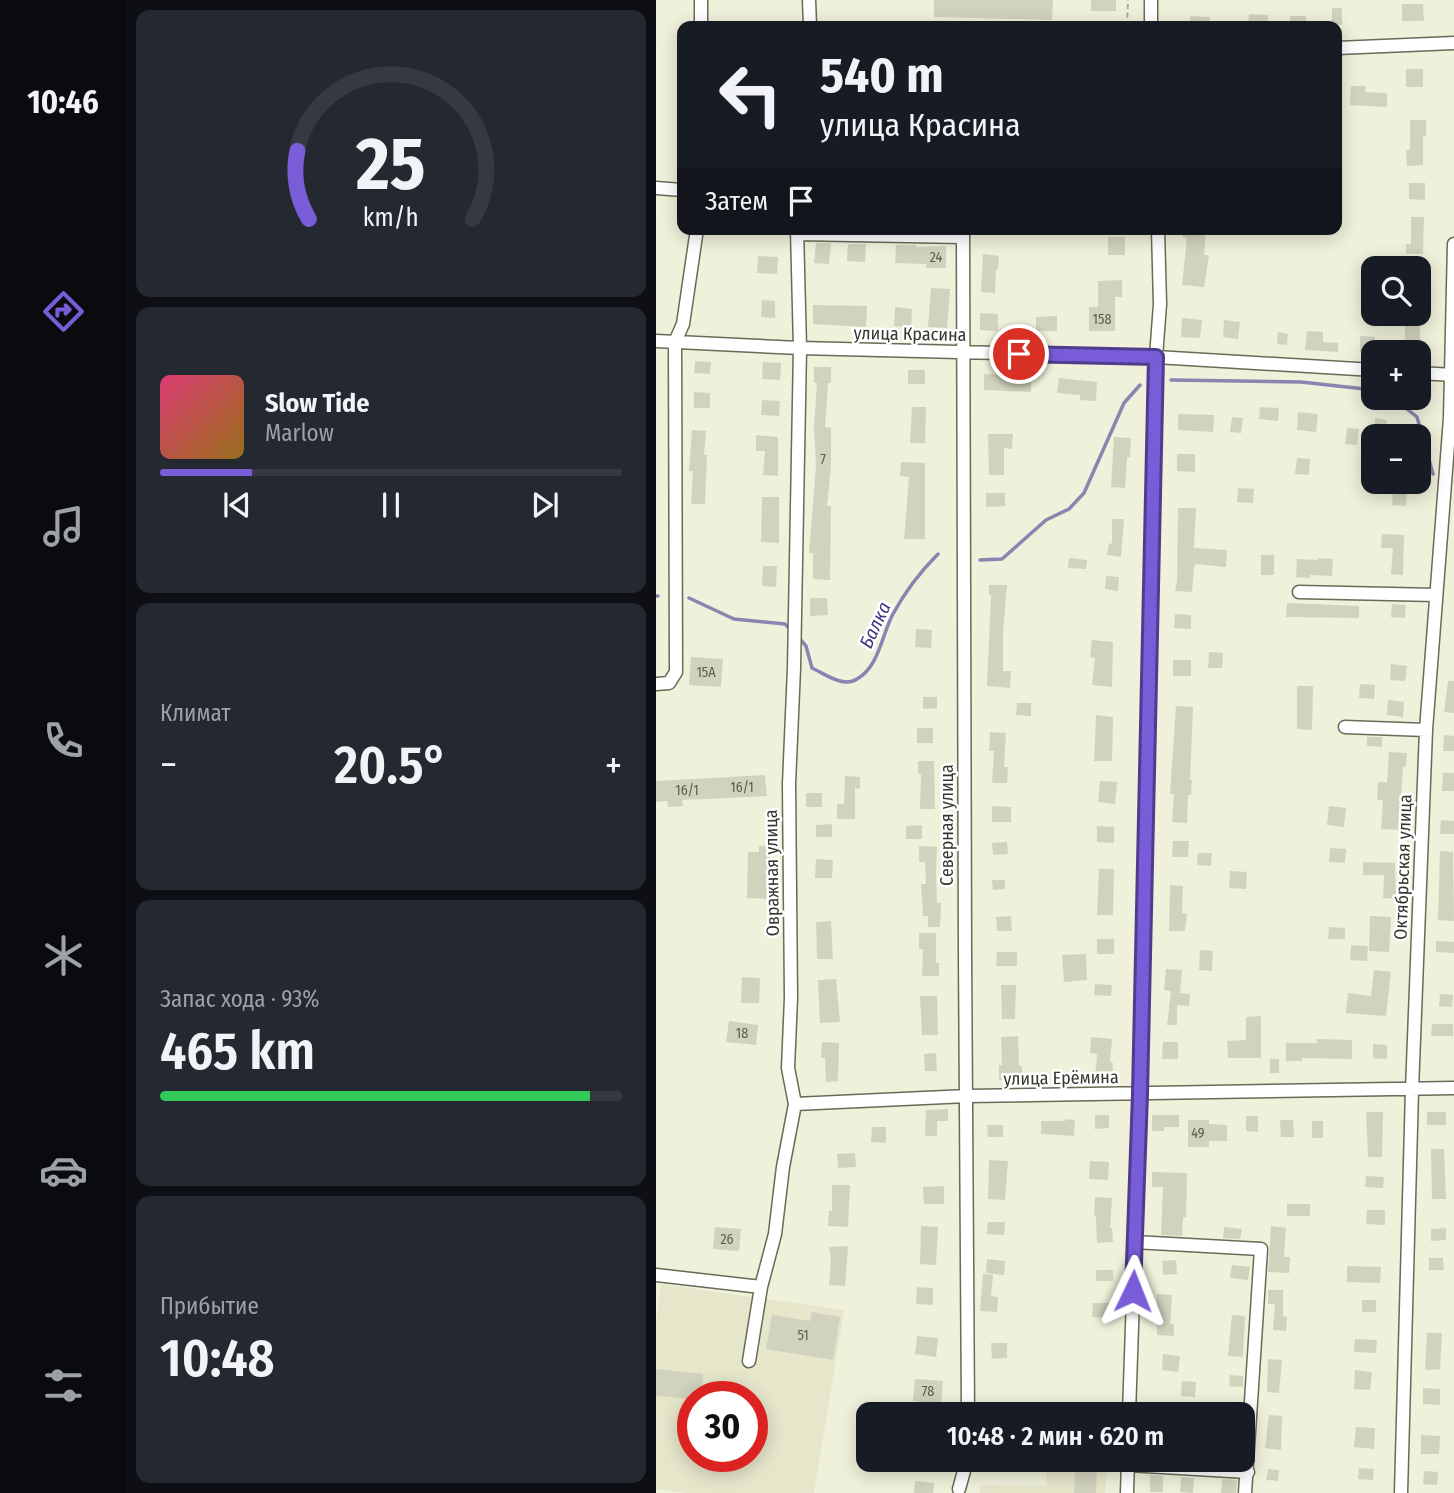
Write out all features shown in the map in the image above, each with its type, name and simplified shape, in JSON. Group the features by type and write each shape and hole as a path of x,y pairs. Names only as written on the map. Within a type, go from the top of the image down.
{"street":[{"path":"701,0 701,21"},
{"path":"809,0 810,21"},
{"path":"1151,0 1151,21"},
{"path":"1342,48 1454,43"},
{"path":"656,188 677,190"},
{"path":"656,684 669,683 676,672 675,342 683,324 696,235"},
{"name":"Овражная улица","path":"749,1361 761,1287 776,1234 783,1167 795,1104 788,1068 791,998 789,784 800,348 797,235"},
{"name":"Северная улица","path":"963,235 968,1402"},
{"path":"1129,1402 1140,1094 1156,357 1160,304 1158,235"},
{"name":"Октябрьская улица","path":"1401,1493 1412,1090 1426,730 1452,375 1454,244"},
{"name":"улица Красина","path":"656,341 800,348 1156,357 1361,369"},
{"path":"1431,374 1452,375"},
{"path":"1299,592 1436,595"},
{"path":"1344,727 1426,730"},
{"name":"улица Ерёмина","path":"795,1104 967,1096 1454,1088"},
{"path":"1134,1242 1261,1248 1252,1402"},
{"path":"656,1275 761,1287"},
{"path":"959,1489 964,1472"},
{"path":"1127,1493 1128,1472"},
{"path":"1245,1493 1248,1472"}],"path":[{"path":"1127,21 1128,0"}],"shaded area":[{"path":"661,1284 844,1310 814,1493 688,1493 656,1489 656,1323"},
{"path":"1047,1472 1107,1472 1105,1493 980,1493 980,1485 1046,1486"}],"building":[{"path":"934,0 1053,0 1052,20 934,17"},
{"path":"1091,0 1116,0 1116,11 1091,11"},
{"path":"1402,4 1423,4 1424,21 1402,21"},
{"path":"1332,8 1342,8 1342,21 1332,21"},
{"path":"1249,14 1268,15 1268,21 1248,21"},
{"path":"1190,16 1210,17 1210,21 1190,21"},
{"path":"1290,16 1306,16 1306,21 1290,21"},
{"path":"1406,69 1423,69 1423,87 1406,87"},
{"path":"1351,86 1366,86 1365,92 1387,93 1387,107 1350,105"},
{"path":"1410,120 1426,120 1423,165 1407,166"},
{"path":"1409,183 1425,183 1425,200 1409,199"},
{"path":"1411,217 1424,217 1423,254 1406,254 1406,244 1411,244"},
{"path":"1183,235 1206,235 1204,255 1209,255 1204,287 1182,285 1187,238 1183,238"},
{"path":"1108,237 1125,237 1125,255 1108,255"},
{"path":"816,243 831,243 829,264 814,263"},
{"path":"848,244 866,244 865,262 847,261"},
{"path":"896,245 946,246 946,268 895,263"},
{"path":"983,254 999,256 995,293 981,292"},
{"path":"758,256 778,257 777,274 757,273"},
{"path":"1122,280 1122,297 1115,297 1115,331 1089,331 1089,307 1098,307 1098,281"},
{"path":"931,288 950,289 947,328 928,327"},
{"path":"762,300 775,301 775,318 761,317"},
{"path":"813,305 867,306 866,327 813,324"},
{"path":"895,307 912,309 911,328 894,326"},
{"path":"980,313 998,314 998,331 980,330"},
{"path":"1057,316 1057,331 1036,331 1036,317"},
{"path":"1182,318 1202,320 1200,338 1181,337"},
{"path":"1224,320 1240,322 1238,339 1223,337"},
{"path":"1405,326 1420,326 1420,340 1405,340"},
{"path":"1307,331 1323,332 1323,342 1338,343 1338,352 1305,350"},
{"path":"1278,332 1288,334 1287,345 1277,344"},
{"path":"1360,336 1375,337 1375,340 1361,340 1360,352"},
{"path":"695,361 711,362 710,374 694,373"},
{"path":"763,362 781,363 780,380 762,379"},
{"path":"814,367 831,367 825,427 831,428 827,506 831,506 830,580 813,579 813,553 809,553 816,466 814,427 817,383 814,383"},
{"path":"908,370 925,370 925,384 908,384"},
{"path":"984,374 1031,376 1031,392 984,390"},
{"path":"1059,378 1097,382 1096,401 1080,400 1080,395 1057,393"},
{"path":"694,392 710,393 710,408 694,408"},
{"path":"762,400 780,401 779,416 761,415"},
{"path":"912,407 926,407 925,443 910,443"},
{"path":"1260,407 1279,408 1278,421 1259,419"},
{"path":"1298,412 1318,414 1316,432 1297,430"},
{"path":"1178,414 1214,415 1213,432 1178,430"},
{"path":"1232,417 1243,418 1241,433 1230,432"},
{"path":"1375,418 1387,420 1386,424 1375,424"},
{"path":"1347,428 1359,429 1357,445 1345,444"},
{"path":"692,430 706,431 705,504 691,504 693,471 689,471"},
{"path":"988,434 1013,434 1012,449 1004,448 1004,475 989,475"},
{"path":"756,435 778,437 778,476 763,475 765,451 756,451"},
{"path":"1114,437 1131,438 1125,488 1111,487"},
{"path":"1177,454 1195,454 1195,472 1177,471"},
{"path":"1297,458 1310,459 1309,475 1295,474"},
{"path":"901,462 925,463 925,539 904,539 909,477 900,476"},
{"path":"1238,488 1254,489 1253,503 1237,502"},
{"path":"986,493 1005,493 1005,506 986,507"},
{"path":"1393,494 1407,494 1406,506 1392,505"},
{"path":"762,497 779,497 779,543 761,542"},
{"path":"1178,508 1196,508 1194,548 1227,550 1226,567 1196,564 1192,592 1175,591"},
{"path":"1112,519 1124,519 1121,557 1107,555 1109,543 1112,544"},
{"path":"1382,534 1404,535 1403,575 1391,574 1393,548 1381,548"},
{"path":"1261,555 1274,555 1274,575 1261,575"},
{"path":"1069,558 1087,560 1086,569 1068,568"},
{"path":"1297,559 1333,559 1332,576 1296,577"},
{"path":"763,566 777,566 776,587 762,586"},
{"path":"1106,576 1119,577 1118,591 1105,589"},
{"path":"989,585 1007,585 1003,671 1011,671 1010,688 987,686 991,595"},
{"path":"810,598 827,598 828,615 810,616"},
{"path":"1287,603 1359,606 1359,618 1286,617"},
{"path":"1392,604 1406,605 1405,618 1391,617"},
{"path":"1175,614 1191,615 1191,629 1174,628"},
{"path":"916,629 932,630 931,648 915,647"},
{"path":"1092,640 1113,642 1112,687 1092,685 1095,658 1090,657"},
{"path":"1209,652 1223,653 1222,668 1208,668"},
{"path":"691,657 723,659 721,687 689,685"},
{"path":"1173,660 1191,660 1191,676 1173,676"},
{"path":"1391,664 1407,666 1405,681 1390,680"},
{"path":"1448,681 1454,681 1454,713 1444,712"},
{"path":"1360,684 1375,685 1374,699 1359,698"},
{"path":"1297,686 1313,686 1312,730 1297,729"},
{"path":"923,697 937,697 937,708 923,709"},
{"path":"1388,700 1404,702 1403,717 1387,715"},
{"path":"1017,703 1031,703 1031,716 1016,715"},
{"path":"1176,706 1193,707 1192,780 1191,795 1188,795 1187,823 1172,822 1174,794 1170,794"},
{"path":"1096,715 1113,717 1112,761 1094,761"},
{"path":"917,728 933,728 933,743 917,743"},
{"path":"990,732 1006,733 1004,767 1008,767 1007,783 992,783 994,751 989,751"},
{"path":"1444,735 1454,736 1454,751 1443,751"},
{"path":"1367,737 1382,737 1382,747 1367,746"},
{"path":"1389,752 1407,753 1406,767 1403,766 1399,830 1381,829 1383,800 1377,800 1378,782 1387,782"},
{"path":"918,761 934,761 935,809 920,809 921,774 918,774"},
{"path":"1443,773 1454,773 1454,791 1442,791"},
{"path":"765,775 767,796 682,800 683,806 668,807 667,801 656,802 656,781"},
{"path":"845,776 860,777 860,789 855,788 855,819 837,819 837,804 844,804"},
{"path":"1100,781 1117,782 1115,804 1098,802"},
{"path":"806,793 822,793 822,807 806,807"},
{"path":"992,806 1011,807 1011,822 992,822"},
{"path":"1329,806 1346,808 1344,827 1327,825"},
{"path":"1441,820 1454,821 1454,834 1440,834"},
{"path":"832,824 832,837 816,837 816,825"},
{"path":"922,825 922,839 906,839 906,826"},
{"path":"1097,826 1114,827 1114,843 1097,842"},
{"path":"1173,841 1189,841 1188,857 1172,857"},
{"path":"1007,842 1008,854 993,855 992,843"},
{"path":"759,846 770,846 769,899 747,898 748,852 759,852"},
{"path":"919,846 937,847 940,927 928,927 928,916 923,916 921,884 926,884 925,862 919,862"},
{"path":"1330,848 1346,849 1345,863 1329,862"},
{"path":"1440,851 1453,852 1454,921 1438,920"},
{"path":"1198,853 1212,853 1211,866 1197,865"},
{"path":"816,859 833,860 832,878 815,878"},
{"path":"1363,862 1395,863 1396,899 1383,898 1384,875 1363,875"},
{"path":"1099,869 1114,869 1113,915 1097,915"},
{"path":"1230,871 1247,872 1246,889 1229,888"},
{"path":"992,880 1005,880 1005,889 993,890"},
{"path":"1170,885 1183,886 1182,913 1187,914 1185,931 1169,931"},
{"path":"1011,916 1012,931 997,931 996,917"},
{"path":"1370,916 1391,917 1389,952 1369,951"},
{"path":"831,921 833,959 817,959 816,922"},
{"path":"1329,927 1345,928 1345,939 1328,939"},
{"path":"919,933 936,933 939,976 922,976 923,949 919,949"},
{"path":"1097,939 1114,939 1114,954 1097,954"},
{"path":"1436,941 1454,942 1454,953 1436,952"},
{"path":"1351,945 1368,946 1367,961 1350,960"},
{"path":"1200,950 1213,951 1212,971 1199,970"},
{"path":"997,952 1017,952 1017,966 996,966"},
{"path":"1086,954 1087,980 1064,982 1062,955"},
{"path":"1166,969 1182,970 1180,993 1190,994 1189,1006 1177,1005 1177,1025 1167,1025 1171,991 1164,990"},
{"path":"1374,970 1391,972 1386,1016 1346,1013 1348,993 1371,996"},
{"path":"742,977 760,978 759,1003 741,1003"},
{"path":"836,979 840,1022 820,1023 818,980"},
{"path":"1095,984 1112,985 1111,996 1094,995"},
{"path":"1001,985 1016,985 1015,1019 1002,1019"},
{"path":"1440,994 1453,995 1452,1007 1439,1006"},
{"path":"920,996 937,996 938,1035 922,1035"},
{"path":"1261,1016 1261,1058 1228,1058 1227,1041 1246,1040 1246,1017"},
{"path":"729,1021 758,1025 756,1045 726,1042"},
{"path":"1432,1024 1453,1024 1453,1036 1431,1036"},
{"path":"1018,1036 1022,1081 999,1080 999,1065 1002,1065 1001,1037"},
{"path":"1091,1037 1112,1039 1112,1081 1095,1079 1097,1054 1090,1053"},
{"path":"1317,1039 1352,1040 1352,1059 1302,1058 1302,1061 1286,1061 1286,1043 1317,1043"},
{"path":"822,1042 839,1043 838,1081 826,1082 825,1058 821,1058"},
{"path":"1163,1042 1178,1042 1178,1059 1162,1059"},
{"path":"1373,1044 1387,1045 1387,1059 1373,1058"},
{"path":"936,1053 937,1071 925,1071 924,1054"},
{"path":"1270,1059 1279,1059 1279,1073 1270,1073"},
{"path":"948,1109 948,1121 937,1121 937,1136 925,1136 926,1110"},
{"path":"1366,1112 1383,1112 1382,1157 1368,1157"},
{"path":"1427,1112 1446,1112 1446,1125 1427,1125"},
{"path":"1095,1115 1109,1115 1109,1128 1095,1129"},
{"path":"1152,1115 1179,1115 1179,1127 1164,1127 1164,1131 1152,1131"},
{"path":"1246,1116 1258,1116 1258,1132 1246,1131"},
{"path":"1075,1120 1074,1136 1041,1134 1041,1121"},
{"path":"1188,1120 1209,1120 1209,1124 1227,1125 1227,1141 1209,1141 1209,1147 1188,1147"},
{"path":"1280,1120 1293,1120 1294,1137 1281,1137"},
{"path":"1312,1121 1323,1121 1323,1138 1312,1138"},
{"path":"987,1125 1003,1125 1003,1137 988,1137"},
{"path":"872,1127 886,1127 886,1143 871,1142"},
{"path":"1431,1149 1444,1149 1446,1199 1432,1199"},
{"path":"855,1153 856,1167 838,1168 837,1154"},
{"path":"989,1160 1008,1161 1005,1200 988,1199"},
{"path":"1090,1161 1109,1162 1108,1180 1089,1179"},
{"path":"1152,1172 1187,1173 1186,1217 1183,1217 1182,1236 1161,1235 1163,1187 1152,1187"},
{"path":"1366,1176 1384,1177 1383,1188 1365,1187"},
{"path":"832,1185 850,1185 848,1227 828,1226 829,1211 832,1211"},
{"path":"944,1186 944,1204 924,1204 923,1187"},
{"path":"1095,1197 1112,1198 1110,1228 1113,1242 1097,1243"},
{"path":"1287,1204 1310,1204 1310,1216 1287,1216"},
{"path":"1367,1210 1385,1210 1385,1225 1366,1224"},
{"path":"988,1222 1005,1222 1004,1235 987,1234"},
{"path":"921,1226 938,1227 936,1265 920,1264"},
{"path":"1271,1226 1286,1228 1284,1257 1290,1257 1289,1273 1268,1272"},
{"path":"715,1227 741,1229 739,1251 713,1249"},
{"path":"1224,1227 1242,1229 1240,1239 1223,1238"},
{"path":"1446,1228 1446,1240 1431,1241 1431,1229"},
{"path":"848,1246 845,1286 829,1285 829,1247"},
{"path":"1429,1258 1443,1258 1444,1270 1429,1270"},
{"path":"987,1259 1005,1261 1004,1275 986,1273"},
{"path":"1176,1260 1177,1274 1163,1275 1162,1261"},
{"path":"1232,1265 1250,1267 1248,1280 1230,1278"},
{"path":"1347,1266 1381,1267 1380,1283 1347,1282"},
{"path":"1096,1270 1113,1270 1113,1281 1096,1281"},
{"path":"983,1274 993,1275 991,1296 998,1297 997,1312 980,1311"},
{"path":"917,1287 933,1288 933,1305 916,1304"},
{"path":"1268,1290 1283,1290 1286,1331 1273,1330 1275,1304 1268,1304"},
{"path":"1157,1294 1172,1295 1170,1324 1174,1324 1174,1336 1157,1335"},
{"path":"1362,1300 1376,1300 1376,1312 1362,1312"},
{"path":"1093,1303 1111,1303 1110,1318 1092,1317"},
{"path":"812,1312 840,1317 833,1360 766,1349 772,1315 810,1321"},
{"path":"1232,1315 1245,1316 1243,1357 1228,1356"},
{"path":"1427,1333 1442,1333 1440,1369 1425,1370"},
{"path":"917,1336 938,1338 936,1357 915,1354"},
{"path":"1355,1339 1377,1340 1376,1353 1354,1352"},
{"path":"991,1343 1007,1343 1007,1358 992,1359"},
{"path":"1163,1354 1180,1356 1178,1372 1162,1370"},
{"path":"1268,1359 1282,1360 1279,1393 1267,1392"},
{"path":"656,1369 703,1374 702,1381 677,1381 677,1398 656,1396"},
{"path":"1355,1370 1372,1372 1370,1390 1354,1389"},
{"path":"1230,1375 1243,1376 1243,1387 1229,1386"},
{"path":"915,1379 943,1381 941,1402 913,1401"},
{"path":"1182,1381 1196,1382 1195,1397 1181,1396"},
{"path":"1423,1388 1440,1389 1440,1405 1423,1404"},
{"path":"1269,1415 1282,1416 1281,1450 1265,1448"},
{"path":"1356,1427 1375,1428 1374,1449 1354,1447"},
{"path":"1421,1435 1440,1436 1439,1454 1421,1454"},
{"path":"1359,1468 1374,1469 1373,1480 1358,1479"},
{"path":"1268,1469 1279,1470 1278,1481 1266,1480"},
{"path":"1424,1471 1438,1472 1437,1485 1423,1484"},
{"path":"1075,1472 1097,1472 1096,1493 1074,1493"},
{"path":"1150,1475 1163,1476 1163,1492 1150,1492"},
{"path":"1181,1477 1194,1478 1193,1493 1180,1492"},
{"path":"1222,1479 1237,1480 1236,1493 1221,1493"},
{"path":"915,1481 934,1483 933,1493 914,1493"}],"waterway":[{"name":"Балка","path":"1171,380 1301,382 1361,389"},
{"name":"Балка","path":"980,560 1002,559 1046,520 1069,509 1084,493 1124,403 1140,385"},
{"name":"Балка","path":"1408,410 1417,417 1433,474"},
{"name":"Балка","path":"799,638 806,646 812,668 840,681 857,679 870,667 903,597 938,554"},
{"name":"Балка","path":"689,598 734,619 785,624 791,630"}],"route":[{"path":"1019,354 1156,357 1140,1094 1133,1291"}]}
